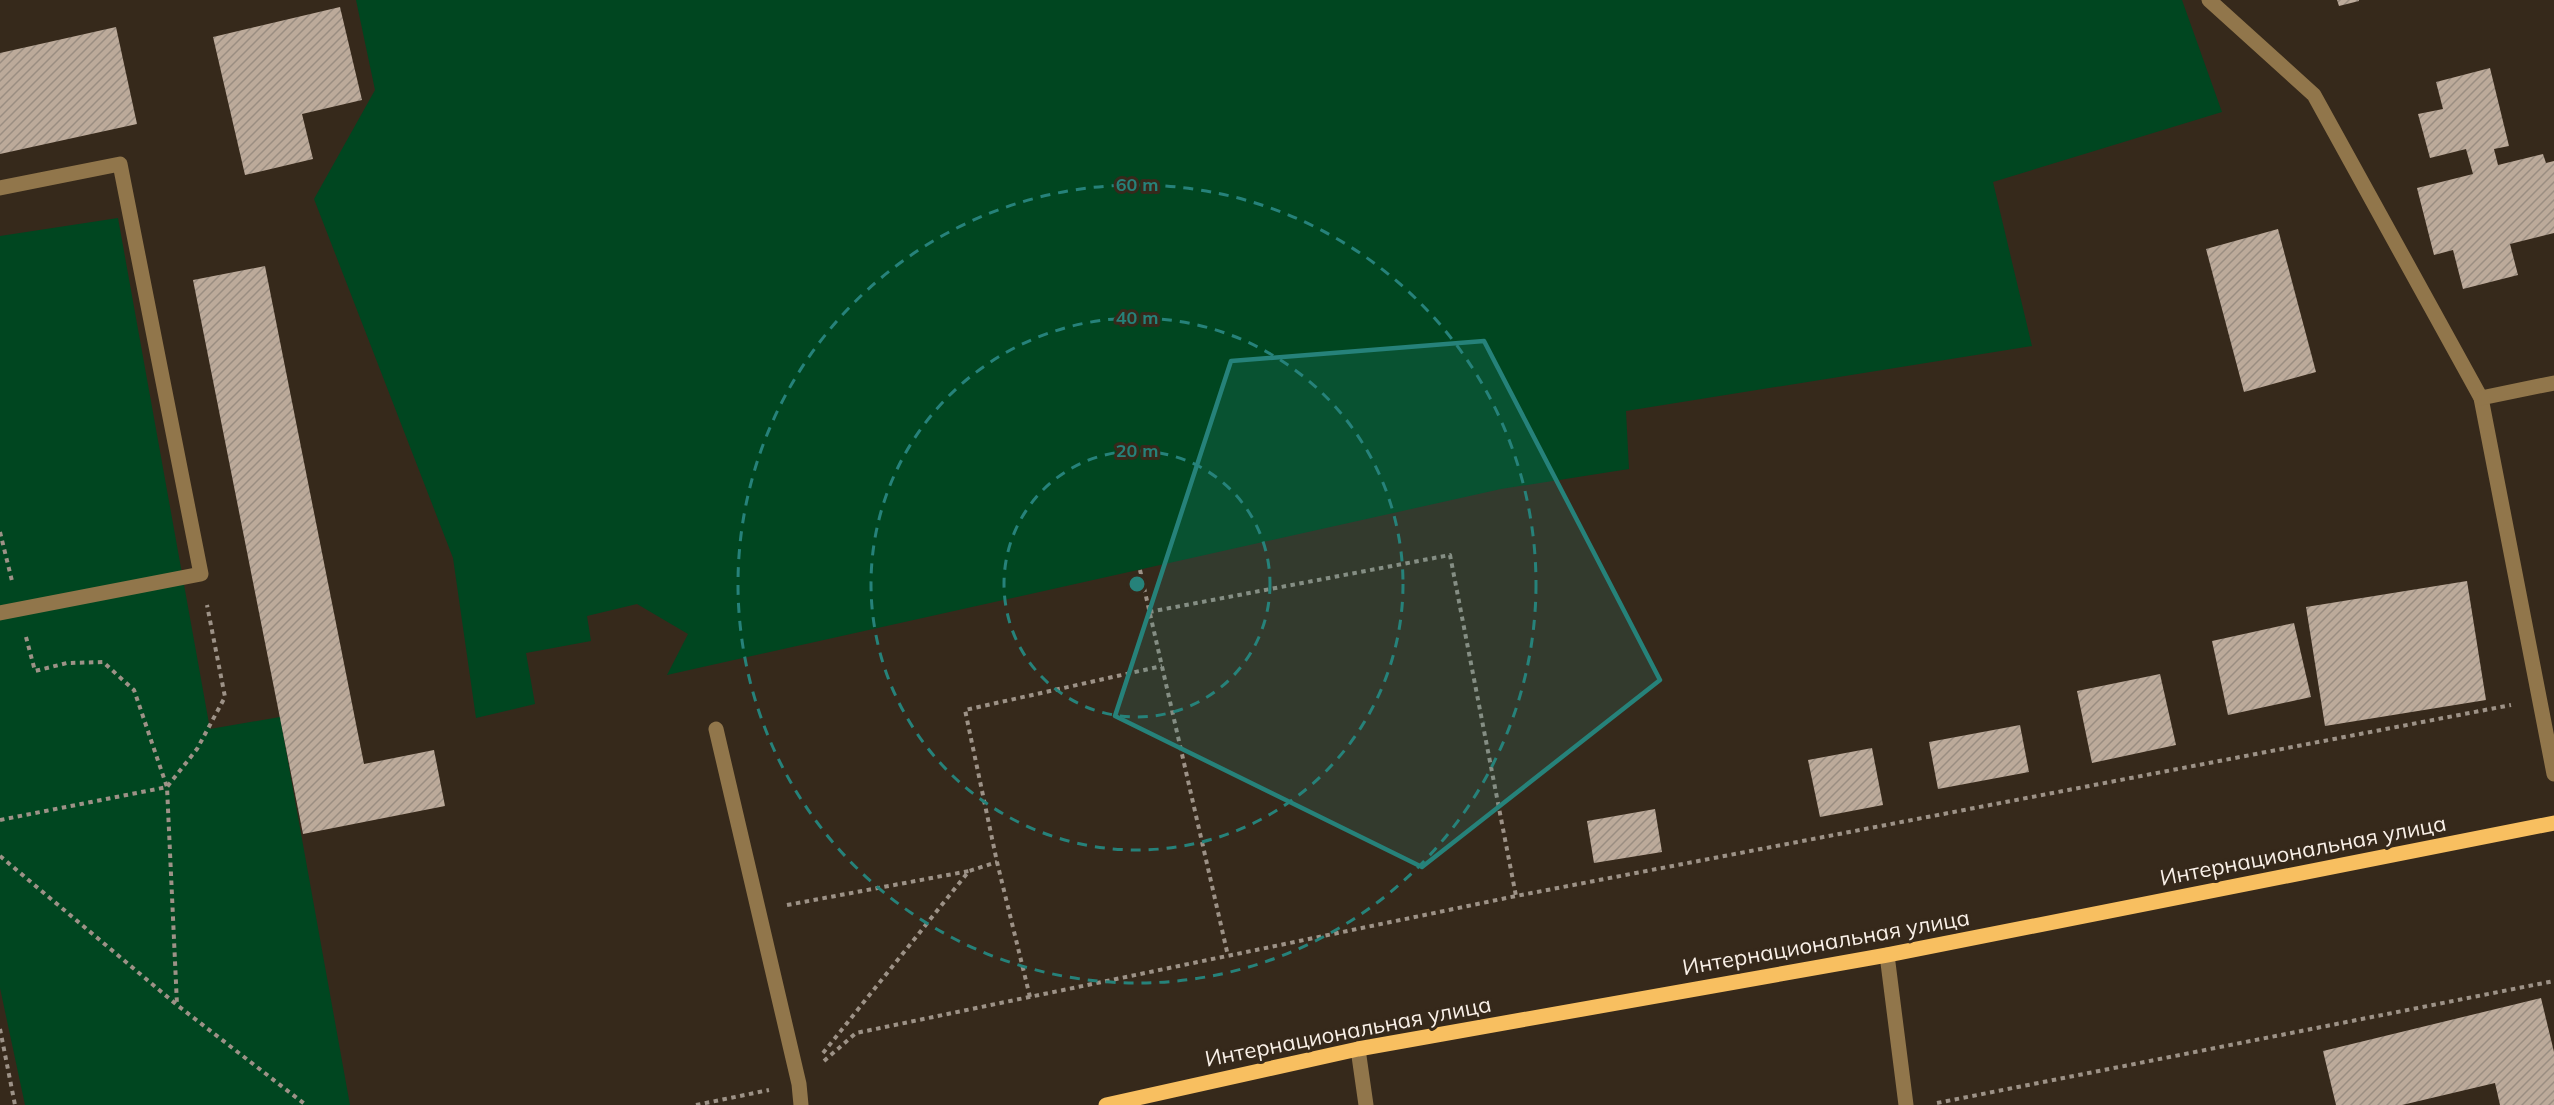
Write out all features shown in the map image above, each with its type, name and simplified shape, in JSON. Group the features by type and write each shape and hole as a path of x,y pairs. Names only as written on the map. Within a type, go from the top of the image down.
{"main road":[{"name":"Интернациональная улица","path":"1106,1105 1358,1049 1887,955 2554,823"}],"street":[{"path":"2209,0 2314,94 2481,398 2554,774"},
{"path":"0,188 120,164 201,574 0,613"},
{"path":"2481,398 2554,383"},
{"path":"716,729 760,911 799,1084 801,1105"},
{"path":"1887,955 1906,1105"},
{"path":"1358,1049 1366,1105"}],"path":[{"path":"0,532 20,609"},
{"path":"1149,612 1450,555 1516,896"},
{"path":"1140,570 1228,956"},
{"path":"0,820 167,788 196,749 225,697 201,574"},
{"path":"27,640 35,670 67,663 103,662 134,690 167,788 177,1005"},
{"path":"1030,997 965,710 1162,666"},
{"path":"696,1105 799,1084 856,1033 1516,896 2539,700"},
{"path":"0,856 177,1005 306,1105"},
{"path":"760,911 969,871 998,862"},
{"path":"799,1084 969,871"},
{"path":"1927,1105 2554,981"},
{"path":"0,1029 15,1105"}],"highlighted area":[{"path":"1484,341 1660,680 1422,867 1115,716 1231,361"}],"green space":[{"path":"356,0 2182,0 2222,112 1993,182 2032,346 1626,411 1629,469 1501,489 667,675 688,634 637,604 587,616 591,641 526,653 535,704 476,718 453,558 314,199 375,90"},
{"path":"118,218 210,729 280,717 350,1105 25,1105 0,988 0,236"}],"building":[{"path":"2337,0 2359,0 2359,1 2339,6"},
{"path":"340,7 362,100 302,114 313,159 245,175 213,37"},
{"path":"116,27 137,124 0,154 0,53"},
{"path":"2490,68 2509,146 2494,149 2498,165 2543,154 2546,163 2554,161 2554,233 2510,244 2518,275 2463,289 2453,250 2434,255 2417,188 2473,174 2466,149 2430,158 2418,114 2443,109 2436,82"},
{"path":"2278,229 2316,372 2244,392 2206,249"},
{"path":"265,266 364,764 434,750 445,806 303,834 193,280"},
{"path":"2467,581 2486,700 2325,726 2306,607"},
{"path":"2294,623 2311,697 2228,715 2212,641"},
{"path":"2160,674 2176,745 2092,763 2077,691"},
{"path":"2020,725 2029,772 1938,789 1929,742"},
{"path":"1872,748 1883,805 1820,817 1808,760"},
{"path":"1655,809 1662,852 1594,863 1587,821"},
{"path":"2541,998 2554,1052 2554,1105 2500,1105 2495,1083 2402,1105 2336,1105 2323,1051"}]}
